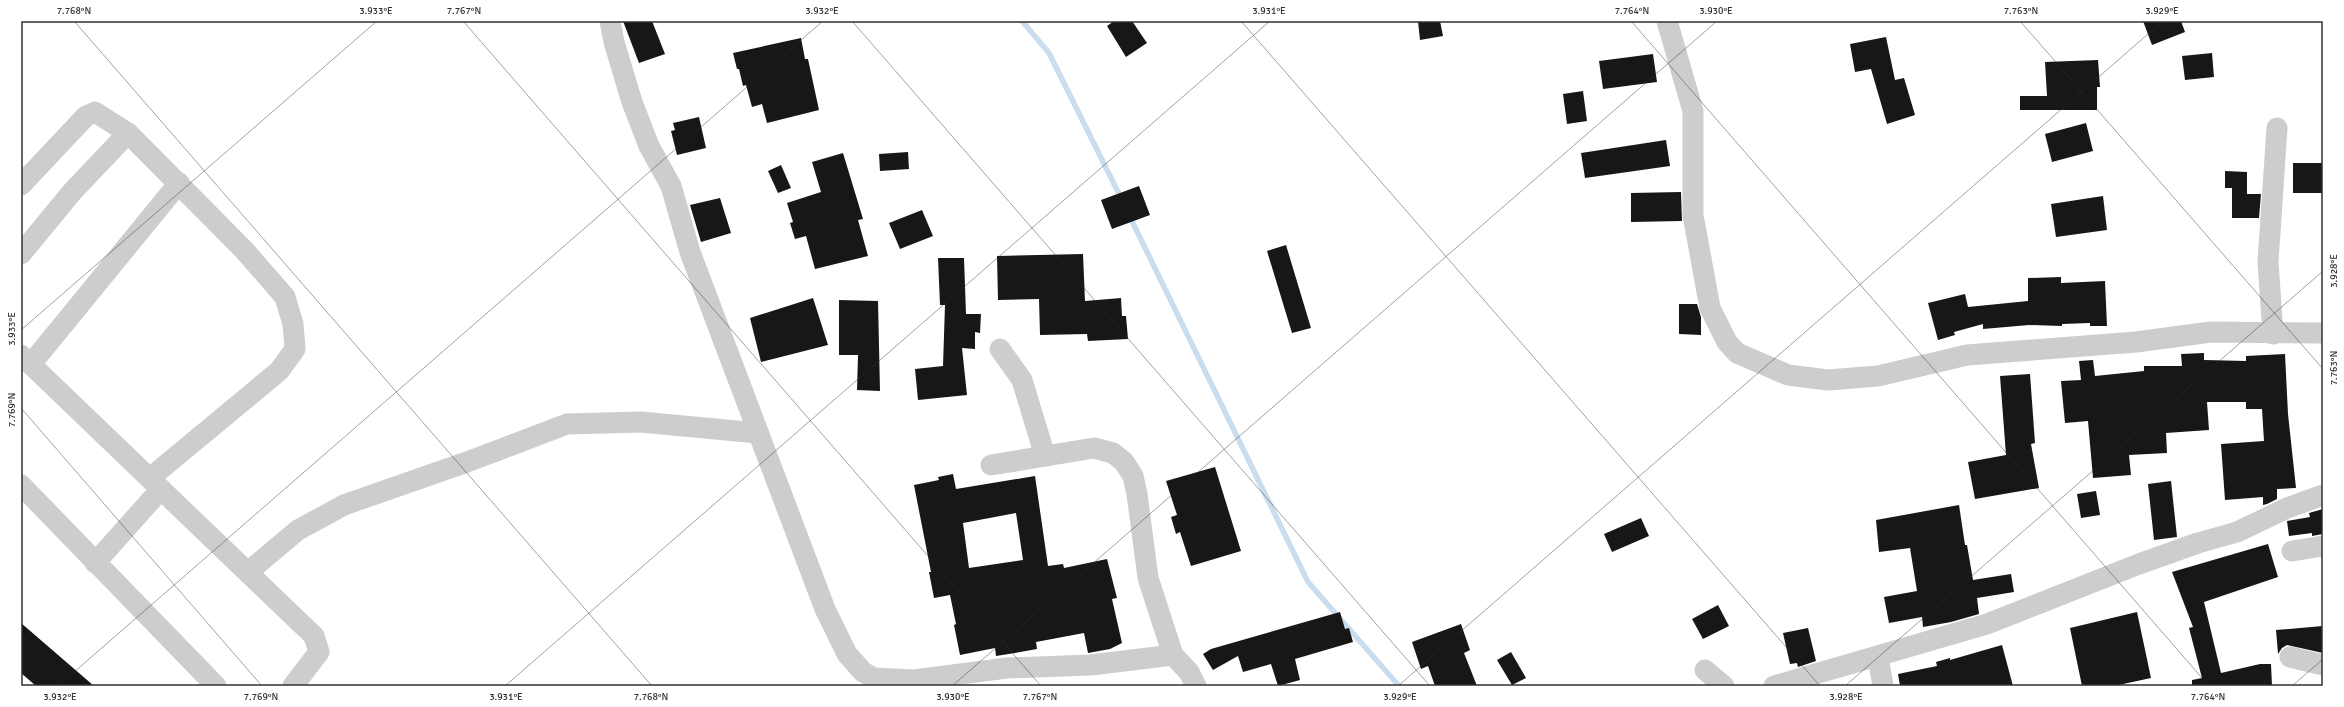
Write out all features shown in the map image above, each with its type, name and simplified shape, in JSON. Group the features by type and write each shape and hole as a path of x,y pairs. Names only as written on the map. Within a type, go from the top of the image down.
{"street":[{"path":"610,21 614,42 632,102 649,146 671,186 690,252 758,433 825,609 847,654 863,672 874,678 914,680 1007,668 1091,665 1173,655"},
{"path":"1667,21 1693,111 1693,215 1710,308 1727,342 1737,354 1788,375 1828,380 1878,376 1967,355 2136,342 2210,332 2273,334 2323,333"},
{"path":"21,185 86,116 95,112 128,133 245,251 285,297 293,324 295,349 279,371 156,484 95,562"},
{"path":"2273,334 2268,262 2277,128"},
{"path":"21,254 72,192 128,133"},
{"path":"179,183 26,359 314,636 319,652 293,686"},
{"path":"1000,349 1022,380 1033,421 1045,456"},
{"path":"248,572 298,530 344,504 467,462 567,424 641,422 758,433"},
{"path":"991,465 1094,448 1113,453 1124,462 1133,476 1137,494 1148,578 1173,655 1189,672 1196,686"},
{"path":"21,485 216,686"},
{"path":"1774,686 1878,657 1987,624 2154,559 2198,543 2237,532 2287,508 2323,495"},
{"path":"2292,551 2323,546"},
{"path":"1878,657 1883,686"},
{"path":"2290,657 2323,665"},
{"path":"1705,670 1724,686"}],"building":[{"path":"623,21 652,21 665,54 639,63"},
{"path":"1114,21 1132,21 1147,43 1126,57 1107,26"},
{"path":"1418,21 1440,21 1443,36 1420,40"},
{"path":"2143,21 2181,21 2185,32 2152,45"},
{"path":"1886,37 1895,80 1904,78 1915,115 1887,124 1871,69 1855,72 1850,44"},
{"path":"801,38 805,59 808,59 819,110 767,123 762,104 752,107 746,85 743,86 733,53"},
{"path":"2212,53 2214,77 2185,80 2182,56"},
{"path":"1653,54 1657,82 1603,89 1599,61"},
{"path":"2098,60 2100,87 2097,87 2097,110 2020,110 2020,96 2047,96 2045,62"},
{"path":"1583,91 1587,121 1567,124 1563,94"},
{"path":"699,117 706,148 677,155 671,131 675,130 673,123"},
{"path":"2086,123 2093,151 2052,162 2045,134"},
{"path":"1666,140 1670,166 1585,178 1581,153"},
{"path":"908,152 909,169 880,171 879,154"},
{"path":"843,153 863,219 858,220 868,256 815,269 806,236 795,239 790,223 793,222 787,203 821,192 812,162"},
{"path":"2293,163 2323,163 2323,193 2293,193"},
{"path":"781,165 791,188 778,193 768,171"},
{"path":"2225,171 2247,172 2247,194 2261,194 2259,218 2232,218 2232,188 2225,188"},
{"path":"1139,186 1150,215 1112,229 1101,200"},
{"path":"1681,192 1682,221 1631,222 1631,193"},
{"path":"2103,196 2107,230 2056,237 2051,204"},
{"path":"720,198 731,233 701,242 690,205"},
{"path":"922,210 933,236 900,249 889,223"},
{"path":"1286,245 1311,328 1292,333 1267,251"},
{"path":"1083,254 1085,301 1121,298 1122,316 1126,316 1128,339 1088,341 1087,334 1040,335 1039,299 998,300 997,256"},
{"path":"938,258 964,258 966,314 981,314 980,333 975,332 975,349 962,348 967,395 918,400 915,369 943,366 945,305 940,305"},
{"path":"2061,277 2061,283 2105,281 2107,326 2090,326 2090,323 2062,324 2062,326 2029,325 1983,329 1983,324 1954,332 1955,335 1938,340 1928,303 1965,294 1968,307 2028,301 2028,278"},
{"path":"813,298 828,345 761,362 750,318"},
{"path":"839,300 878,301 880,391 857,390 858,355 839,355"},
{"path":"1679,304 1697,304 1701,317 1701,335 1679,334"},
{"path":"2204,353 2204,360 2246,361 2246,356 2285,354 2288,414 2296,488 2277,489 2277,499 2263,505 2263,497 2225,500 2221,444 2264,441 2262,409 2246,409 2246,402 2207,402 2209,430 2166,433 2167,453 2129,455 2131,475 2093,478 2088,421 2065,423 2061,381 2081,380 2079,361 2093,360 2095,376 2144,371 2144,366 2182,366 2181,354"},
{"path":"2030,374 2035,443 2031,444 2039,488 1975,499 1968,462 2006,455 2000,376"},
{"path":"1215,467 1241,551 1191,566 1180,532 1176,534 1171,517 1177,515 1166,481"},
{"path":"953,474 956,489 1035,476 1048,566 1063,564 1064,568 1107,559 1117,598 1112,599 1122,643 1110,649 1088,653 1084,633 1036,642 1037,649 1015,653 996,656 995,648 960,655 950,595 934,598 929,572 931,572 914,485 939,480 938,477","holes":["1016,513 1023,560 969,568 963,523"]},
{"path":"2171,481 2177,537 2154,540 2148,484"},
{"path":"2096,491 2100,515 2081,518 2077,494"},
{"path":"1959,505 1965,545 1967,545 1973,580 2011,574 2014,592 1977,598 1979,614 1951,622 1923,627 1922,617 1889,623 1884,597 1917,591 1910,548 1879,552 1876,520"},
{"path":"2323,509 2323,534 2312,536 2312,533 2289,536 2287,521 2310,517 2309,513"},
{"path":"1641,518 1649,536 1612,552 1604,534"},
{"path":"2268,544 2278,577 2204,602 2221,673 2260,664 2271,664 2272,686 2192,686 2192,680 2202,678 2189,628 2193,627 2172,572"},
{"path":"1718,605 1729,626 1703,639 1692,619"},
{"path":"1340,612 1345,629 1349,628 1353,642 1295,659 1300,680 1278,686 1271,664 1243,672 1238,656 1213,670 1203,654 1211,649"},
{"path":"2137,612 2151,678 2114,686 2082,686 2070,628"},
{"path":"21,623 94,686 36,686 21,673"},
{"path":"1461,624 1470,650 1464,653 1477,686 1435,686 1428,666 1421,669 1412,642"},
{"path":"2323,626 2323,653 2287,645 2282,648 2278,654 2276,630"},
{"path":"1808,628 1816,661 1798,667 1797,663 1790,664 1783,633"},
{"path":"2002,645 2013,686 1900,686 1898,674 1937,666 1936,662 1950,658 1950,660"},
{"path":"1511,652 1526,678 1512,685 1497,660"}],"waterway":[{"path":"1022,21 1049,53 1122,200"},
{"path":"1129,215 1308,582 1399,686"}]}
